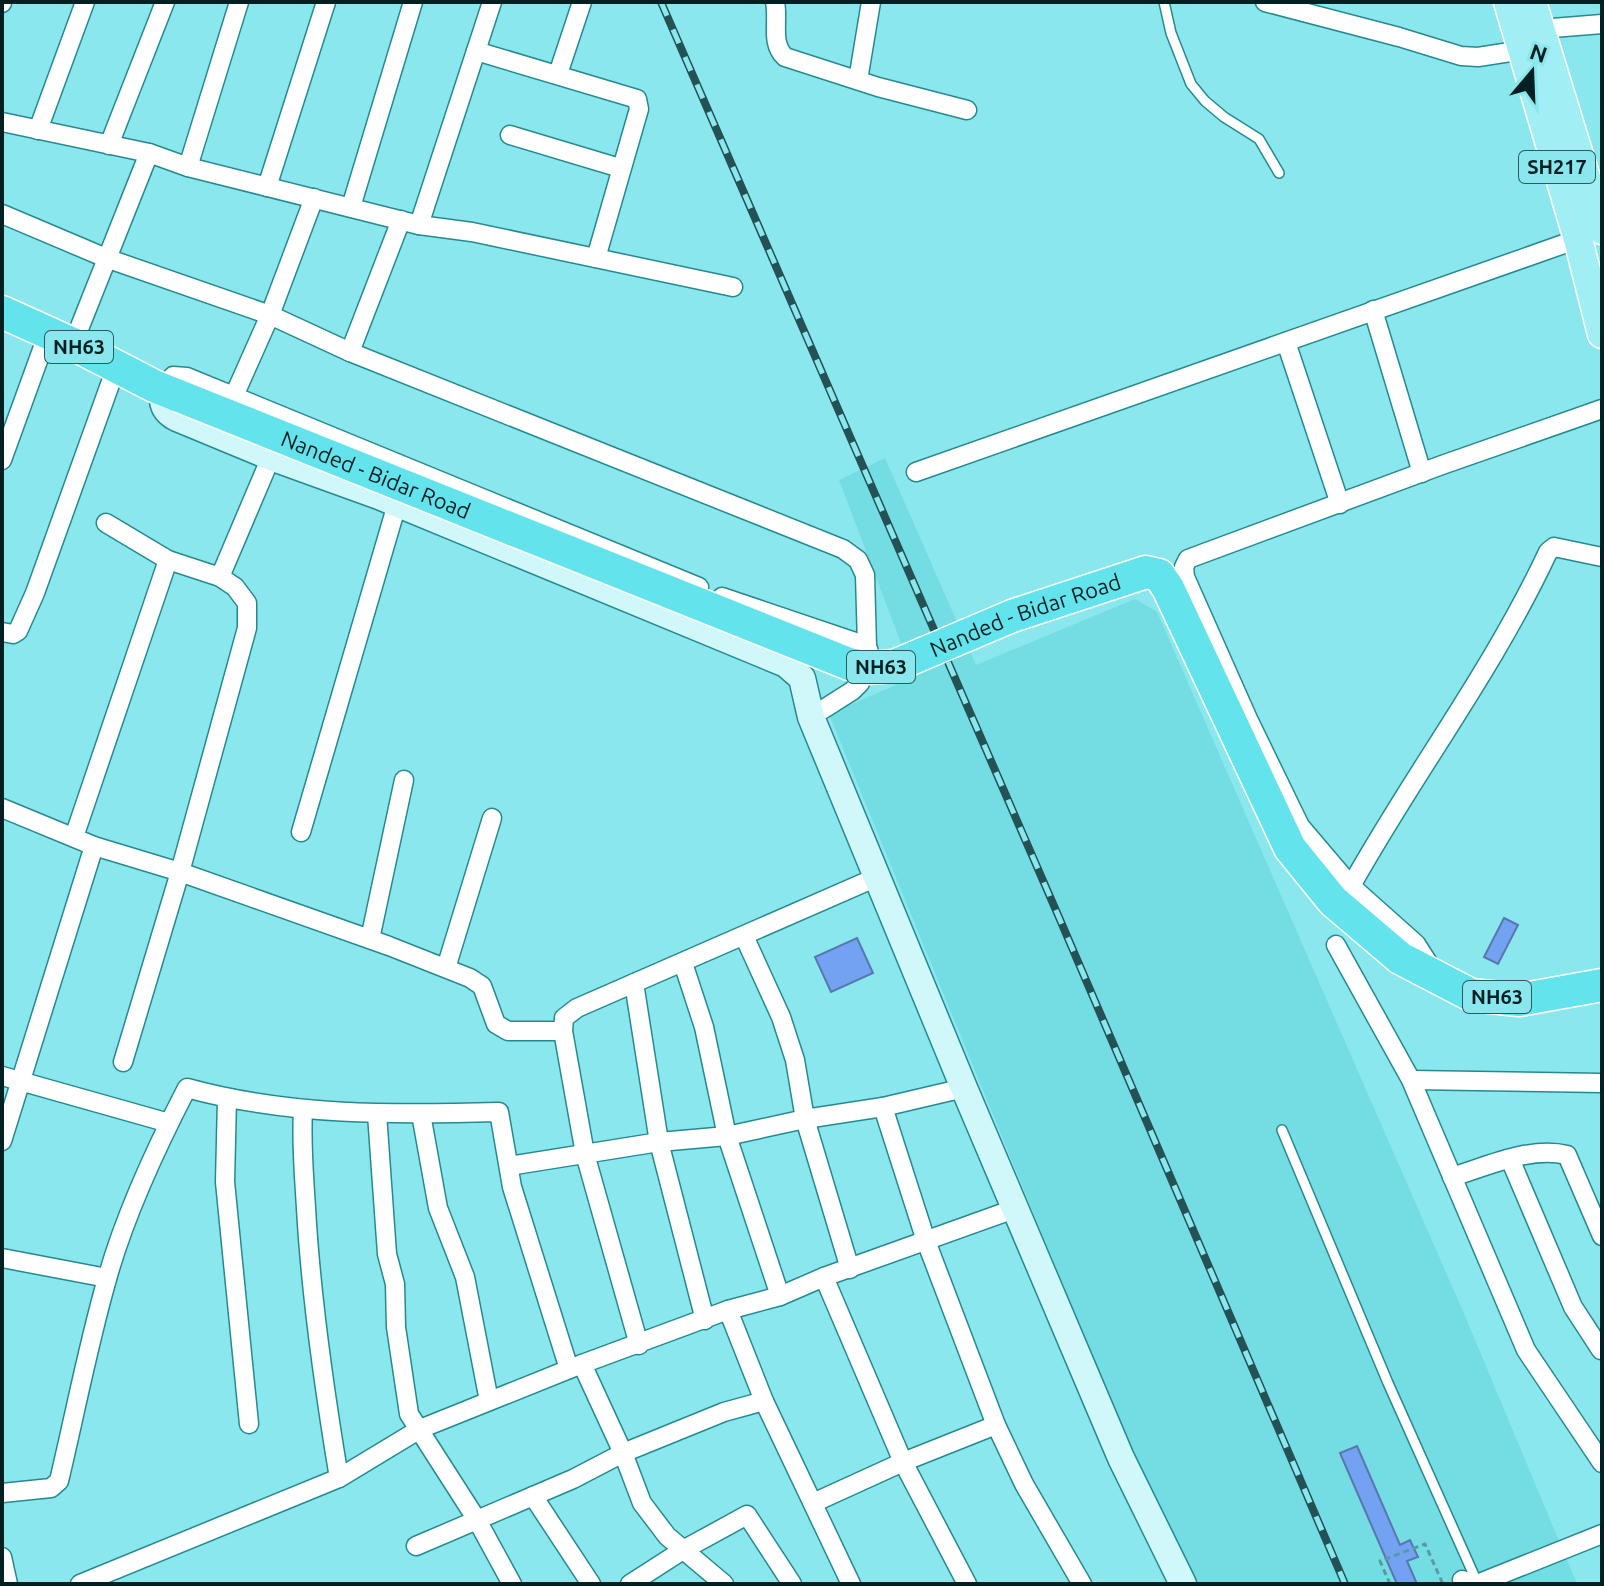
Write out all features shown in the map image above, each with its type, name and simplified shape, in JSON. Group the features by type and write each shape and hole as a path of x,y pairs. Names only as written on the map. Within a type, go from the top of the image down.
{"highway":[{"name":"NH63","path":"2,312 113,376 165,391"},
{"name":"NH63","path":"2,330 58,345 165,391"},
{"name":"Nanded - Bidar Road","path":"165,391 697,605 849,664 868,668 894,666 1012,616 1146,572 1159,575 1290,848 1333,901 1400,958 1471,995 1519,1000 1602,985"}],"main road":[{"name":"SH217","path":"1508,2 1532,27 1590,235 1602,334"}],"street":[{"path":"38,130 85,2"},
{"path":"109,145 165,2"},
{"path":"188,167 239,2"},
{"path":"267,187 326,2"},
{"path":"351,207 413,2"},
{"path":"350,352 410,222 492,2"},
{"path":"558,74 582,2"},
{"path":"775,2 776,42 778,50 785,57 798,64 967,110"},
{"path":"858,80 871,2"},
{"path":"1265,2 1461,56 1478,57 1532,27 1602,24"},
{"path":"476,51 637,99 639,109 596,258"},
{"path":"2,122 149,153 188,167 410,222 472,232 733,287"},
{"path":"510,135 620,168"},
{"path":"2,460 58,345 106,258 149,153"},
{"path":"234,396 270,315 314,198"},
{"path":"2,214 106,258 270,315 350,352 843,549 858,560 865,575 869,652 860,683 811,717"},
{"path":"916,472 1590,235"},
{"path":"1373,310 1422,473"},
{"path":"1286,342 1340,504"},
{"path":"2,632 13,634 18,631 35,593 113,376"},
{"path":"867,646 735,602 187,377 173,376 165,391 166,413 786,664 802,678 811,717 964,1088 1121,1458 1183,1584"},
{"path":"1436,979 1427,958 1416,944 1351,886 1300,826 1248,719 1185,577 1184,567 1188,559 1602,409"},
{"path":"220,577 271,457"},
{"path":"301,832 397,504"},
{"path":"106,523 168,560 220,577 235,587 247,603 247,628 180,872 123,1062"},
{"path":"1351,886 1371,849 1501,645 1548,552 1554,547 1564,547 1602,557"},
{"path":"74,837 168,560"},
{"path":"370,939 404,780"},
{"path":"2,808 94,846 180,872 470,978 482,986 496,1024 508,1031 563,1031"},
{"path":"446,968 492,818"},
{"path":"2,1141 11,1079 94,846"},
{"path":"639,1345 585,1154 563,1031 564,1018 577,1008 877,877"},
{"path":"744,936 781,1017 795,1060 805,1119 850,1269"},
{"path":"1336,945 1411,1080 1526,1350 1602,1463"},
{"path":"683,963 704,1027 727,1136 780,1296"},
{"path":"634,983 659,1142 705,1320"},
{"path":"11,1079 169,1123"},
{"path":"1411,1080 1602,1083"},
{"path":"2,1493 51,1488 59,1481 107,1278 122,1234 187,1088 227,1099 303,1110 377,1114 499,1112 512,1187 575,1367 623,1453 642,1503 667,1536 724,1584"},
{"path":"509,1166 659,1142 727,1136 805,1119 883,1107 964,1088"},
{"path":"227,1099 225,1182 249,1424"},
{"path":"883,1107 926,1241 996,1425 1024,1484 1082,1584"},
{"path":"303,1110 308,1247 324,1390 339,1478"},
{"path":"377,1114 387,1254 395,1284 396,1327 409,1414 477,1520 512,1584"},
{"path":"421,1114 438,1208 465,1277 489,1401"},
{"path":"1452,1177 1510,1159 1552,1151 1567,1155 1598,1208 1602,1236"},
{"path":"1510,1159 1573,1307 1601,1350"},
{"path":"80,1584 339,1478 420,1429 489,1401 728,1310 780,1296 824,1277 1017,1208"},
{"path":"2,1258 107,1278"},
{"path":"824,1277 903,1462 967,1584"},
{"path":"728,1310 764,1401 851,1584"},
{"path":"416,1546 623,1453 724,1412 764,1401"},
{"path":"813,1503 903,1462 996,1425"},
{"path":"533,1496 591,1584"},
{"path":"630,1584 747,1515 792,1584"},
{"path":"1467,1583 1602,1534"},
{"path":"2,1557 8,1584"}],"lane":[{"path":"1164,2 1171,33 1191,84 1215,109 1259,139 1279,173"},
{"path":"1282,1130 1388,1383 1467,1583"}],"path":[{"path":"1390,1584 1380,1561 1425,1544 1443,1584"}],"shaded area":[{"path":"885,458 976,665 1135,599 1157,612 1465,1316 1577,1584 1189,1584 1136,1464 829,714 914,677 839,480"}],"building":[{"path":"1504,918 1518,925 1498,964 1484,957"},
{"path":"857,938 873,973 831,992 815,957"},
{"path":"1357,1446 1400,1545 1410,1540 1418,1557 1407,1561 1417,1584 1397,1584 1340,1453"}],"railway":[{"path":"661,2 1345,1584"}]}
